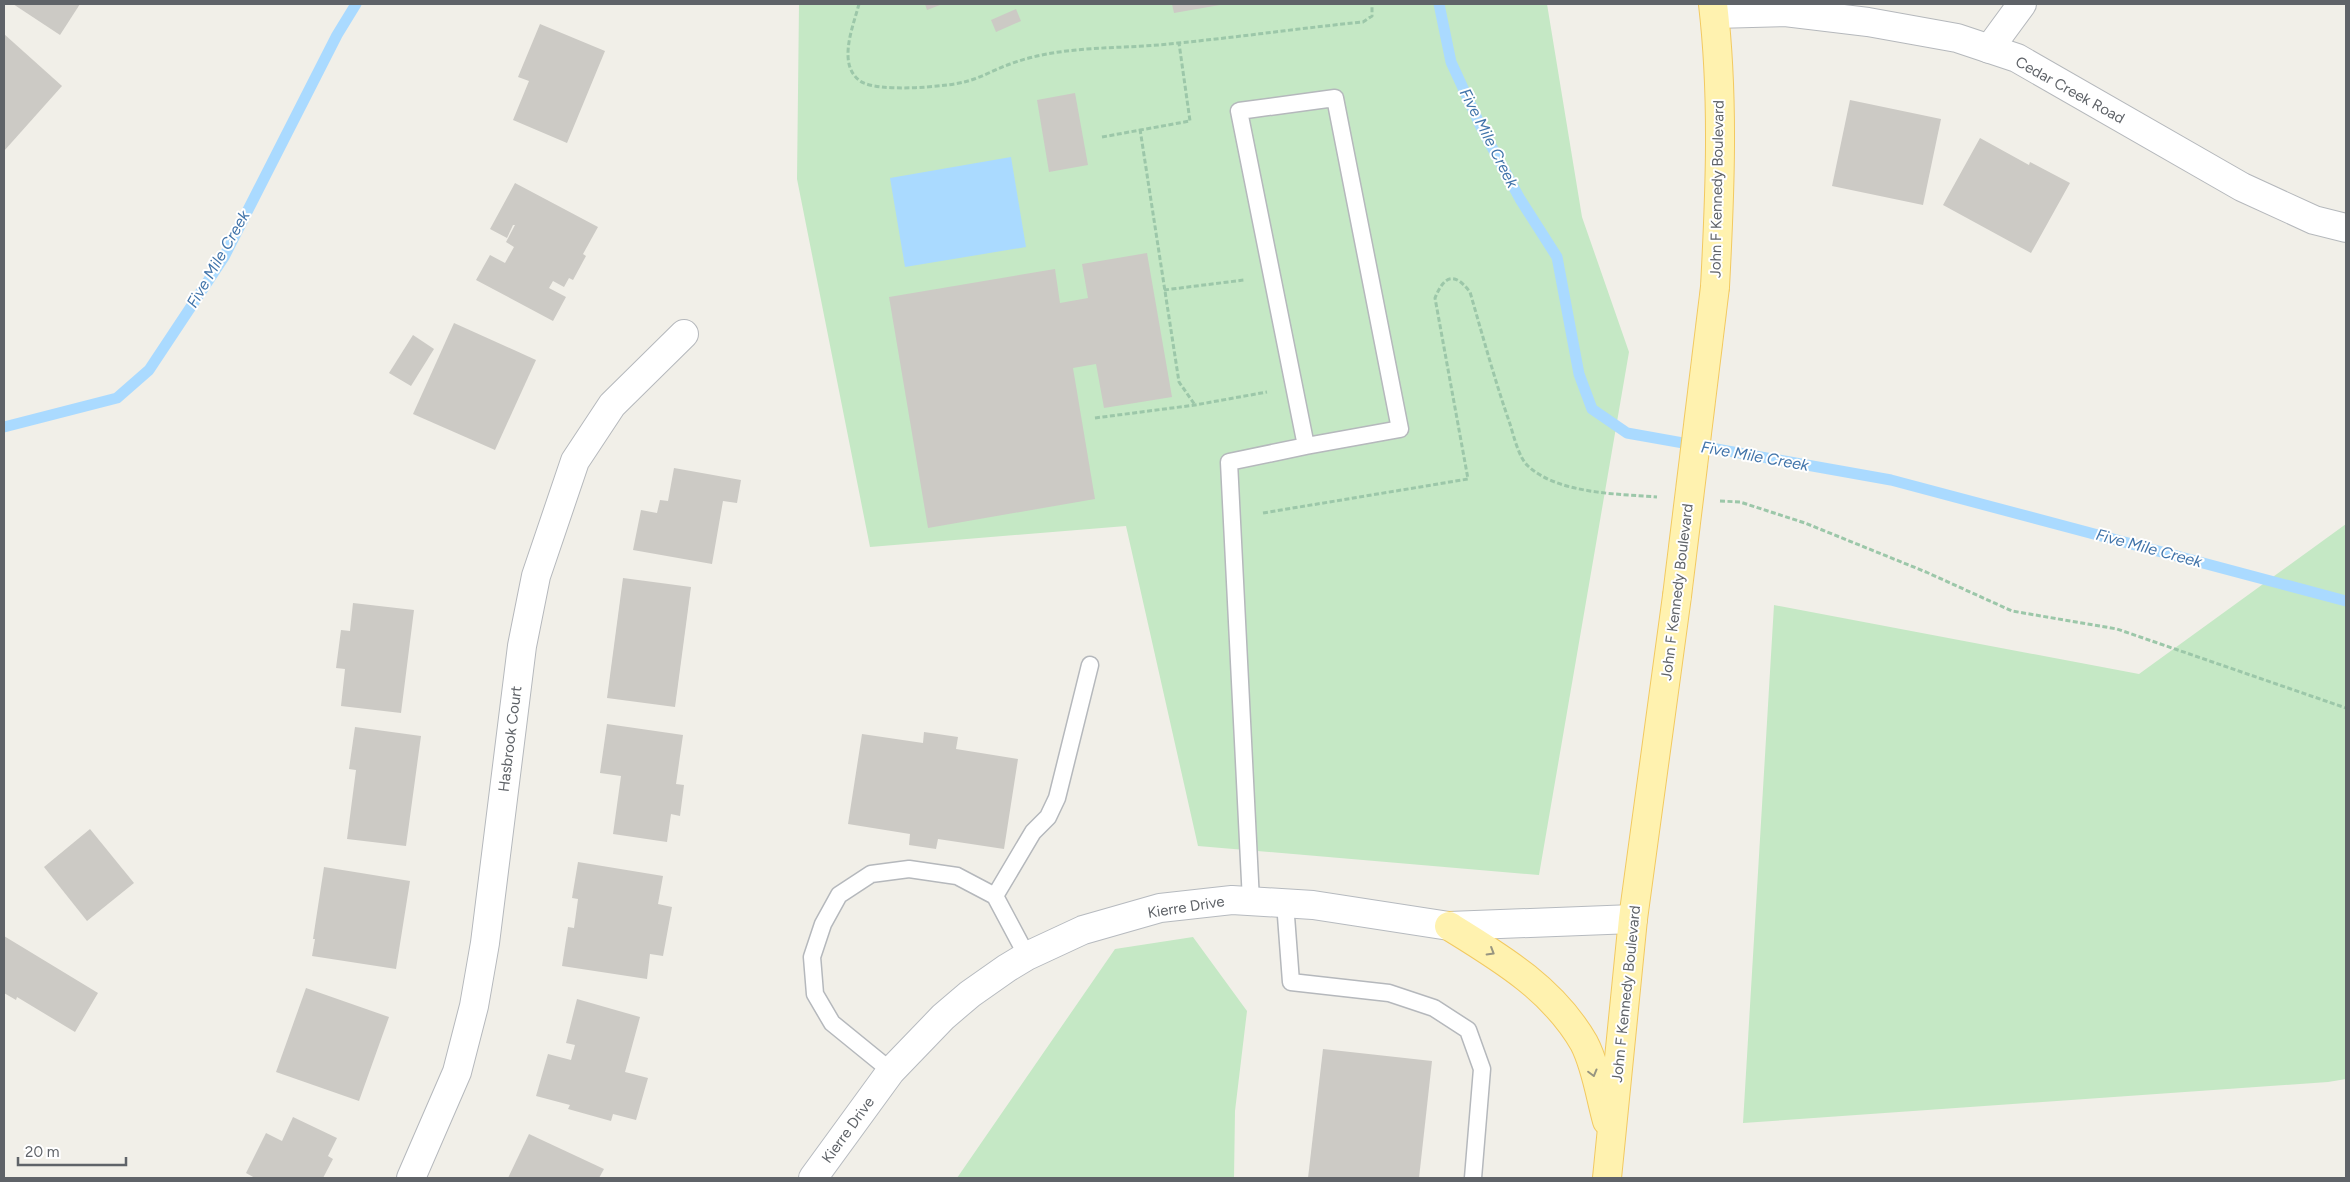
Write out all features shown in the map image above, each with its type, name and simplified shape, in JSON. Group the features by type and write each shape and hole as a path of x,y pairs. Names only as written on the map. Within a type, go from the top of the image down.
{"main road":[{"name":"John F Kennedy Boulevard","path":"1607,1178 1633,919 1677,596 1715,287 1719,206 1720,105 1714,9"},
{"path":"1449,926 1503,959 1543,992 1559,1009 1584,1044 1589,1056 1611,1137"}],"street":[{"path":"1989,49 2022,4"},
{"name":"Cedar Creek Road","path":"1714,9 1785,12 1868,22 1957,38 2017,58 2242,187 2314,220 2346,228"},
{"name":"Hasbrook Court","path":"410,1178 457,1072 474,1006 485,942 522,646 536,576 575,461 612,404 684,334"},
{"name":"Kierre Drive","path":"813,1178 891,1070 943,1017 970,994 1027,956 1083,930 1160,908 1232,900 1313,905 1449,926 1633,919"}],"lane":[{"path":"1251,901 1229,462 1400,429 1335,98 1238,111 1306,446"},
{"path":"995,896 1032,832 1048,817 1057,798 1090,665"},
{"path":"891,1070 832,1023 815,994 812,957 823,924 839,896 871,874 909,869 957,876 995,896 1027,956"},
{"path":"1284,904 1291,982 1389,994 1434,1008 1468,1030 1482,1069 1473,1178"}],"path":[{"path":"859,4 847,62 851,73 862,82 876,88 948,86 968,81 1011,63 1061,51 1179,43 1363,22 1372,16 1372,4"},
{"path":"1102,137 1190,121 1179,43"},
{"path":"1140,129 1179,382 1196,405"},
{"path":"1263,513 1468,479 1435,298 1441,284 1447,279 1455,278 1464,284 1470,292 1501,399 1516,442 1527,466 1563,484 1592,492 1661,497"},
{"path":"1164,290 1244,280"},
{"path":"1095,418 1196,405 1294,387"},
{"path":"1711,500 1740,502 1805,523 1926,572 2012,611 2117,628 2346,708"}],"green space":[{"path":"799,4 1547,4 1582,217 1629,352 1539,875 1198,846 1126,526 870,547 797,179"},
{"path":"2346,524 2346,1079 2328,1082 1743,1123 1774,605 2139,674"},
{"path":"1193,937 1247,1011 1235,1111 1234,1178 957,1178 1115,949"}],"water":[{"path":"1011,157 1026,247 905,267 890,178"}],"building":[{"path":"13,4 80,4 60,35"},
{"path":"925,4 939,4 940,5 927,10"},
{"path":"1172,4 1220,4 1220,5 1174,13"},
{"path":"1016,9 1021,21 996,32 991,20"},
{"path":"540,24 605,51 567,143 513,120 529,81 518,77"},
{"path":"4,34 62,86 4,151"},
{"path":"1075,93 1088,165 1049,172 1037,100"},
{"path":"1850,100 1941,119 1923,205 1832,186"},
{"path":"1980,138 2029,165 2030,162 2070,183 2031,253 1943,205"},
{"path":"515,183 598,227 583,254 586,256 573,280 569,278 564,287 553,281 549,288 566,297 553,321 476,280 490,255 505,263 514,247 506,242 515,225 513,225 507,238 490,229"},
{"path":"1147,253 1172,397 1104,408 1096,364 1073,368 1095,499 928,528 889,297 1055,269 1060,303 1088,298 1082,264"},
{"path":"454,323 536,360 495,450 413,414"},
{"path":"413,335 434,349 411,386 389,373"},
{"path":"674,468 741,480 737,503 723,501 712,564 633,550 641,510 657,513 660,500 668,501"},
{"path":"623,578 691,587 675,707 607,698"},
{"path":"353,603 414,610 401,713 341,706 345,669 336,668 341,630 350,631"},
{"path":"607,724 683,735 676,784 684,785 680,816 671,814 667,842 613,834 621,776 600,773"},
{"path":"355,727 421,736 406,846 347,839 356,770 349,769"},
{"path":"924,732 958,737 956,749 1018,759 1004,849 938,839 936,849 909,845 910,834 848,824 862,734 923,743"},
{"path":"90,829 134,883 87,921 44,867"},
{"path":"578,862 663,876 658,904 672,907 663,956 650,954 647,979 562,966 568,927 574,928 578,899 572,898"},
{"path":"324,867 410,881 396,969 312,956"},
{"path":"4,936 98,993 75,1032 17,997 16,1000 4,993"},
{"path":"306,988 389,1017 359,1101 276,1072"},
{"path":"577,999 640,1017 625,1072 648,1078 636,1120 613,1114 611,1121 568,1109 570,1105 536,1096 548,1054 571,1060 575,1045 566,1043"},
{"path":"1323,1049 1432,1061 1419,1178 1308,1178"},
{"path":"293,1117 337,1138 328,1156 333,1159 323,1178 255,1178 246,1173 266,1133 282,1141"},
{"path":"529,1134 604,1169 599,1178 508,1178"}],"waterway":[{"name":"Five Mile Creek","path":"4,427 117,398 149,370 224,257 337,35 356,4"},
{"name":"Five Mile Creek","path":"1439,4 1451,62 1481,127 1520,199 1557,257 1579,374 1592,409 1627,433 1891,480 2346,601"}]}
